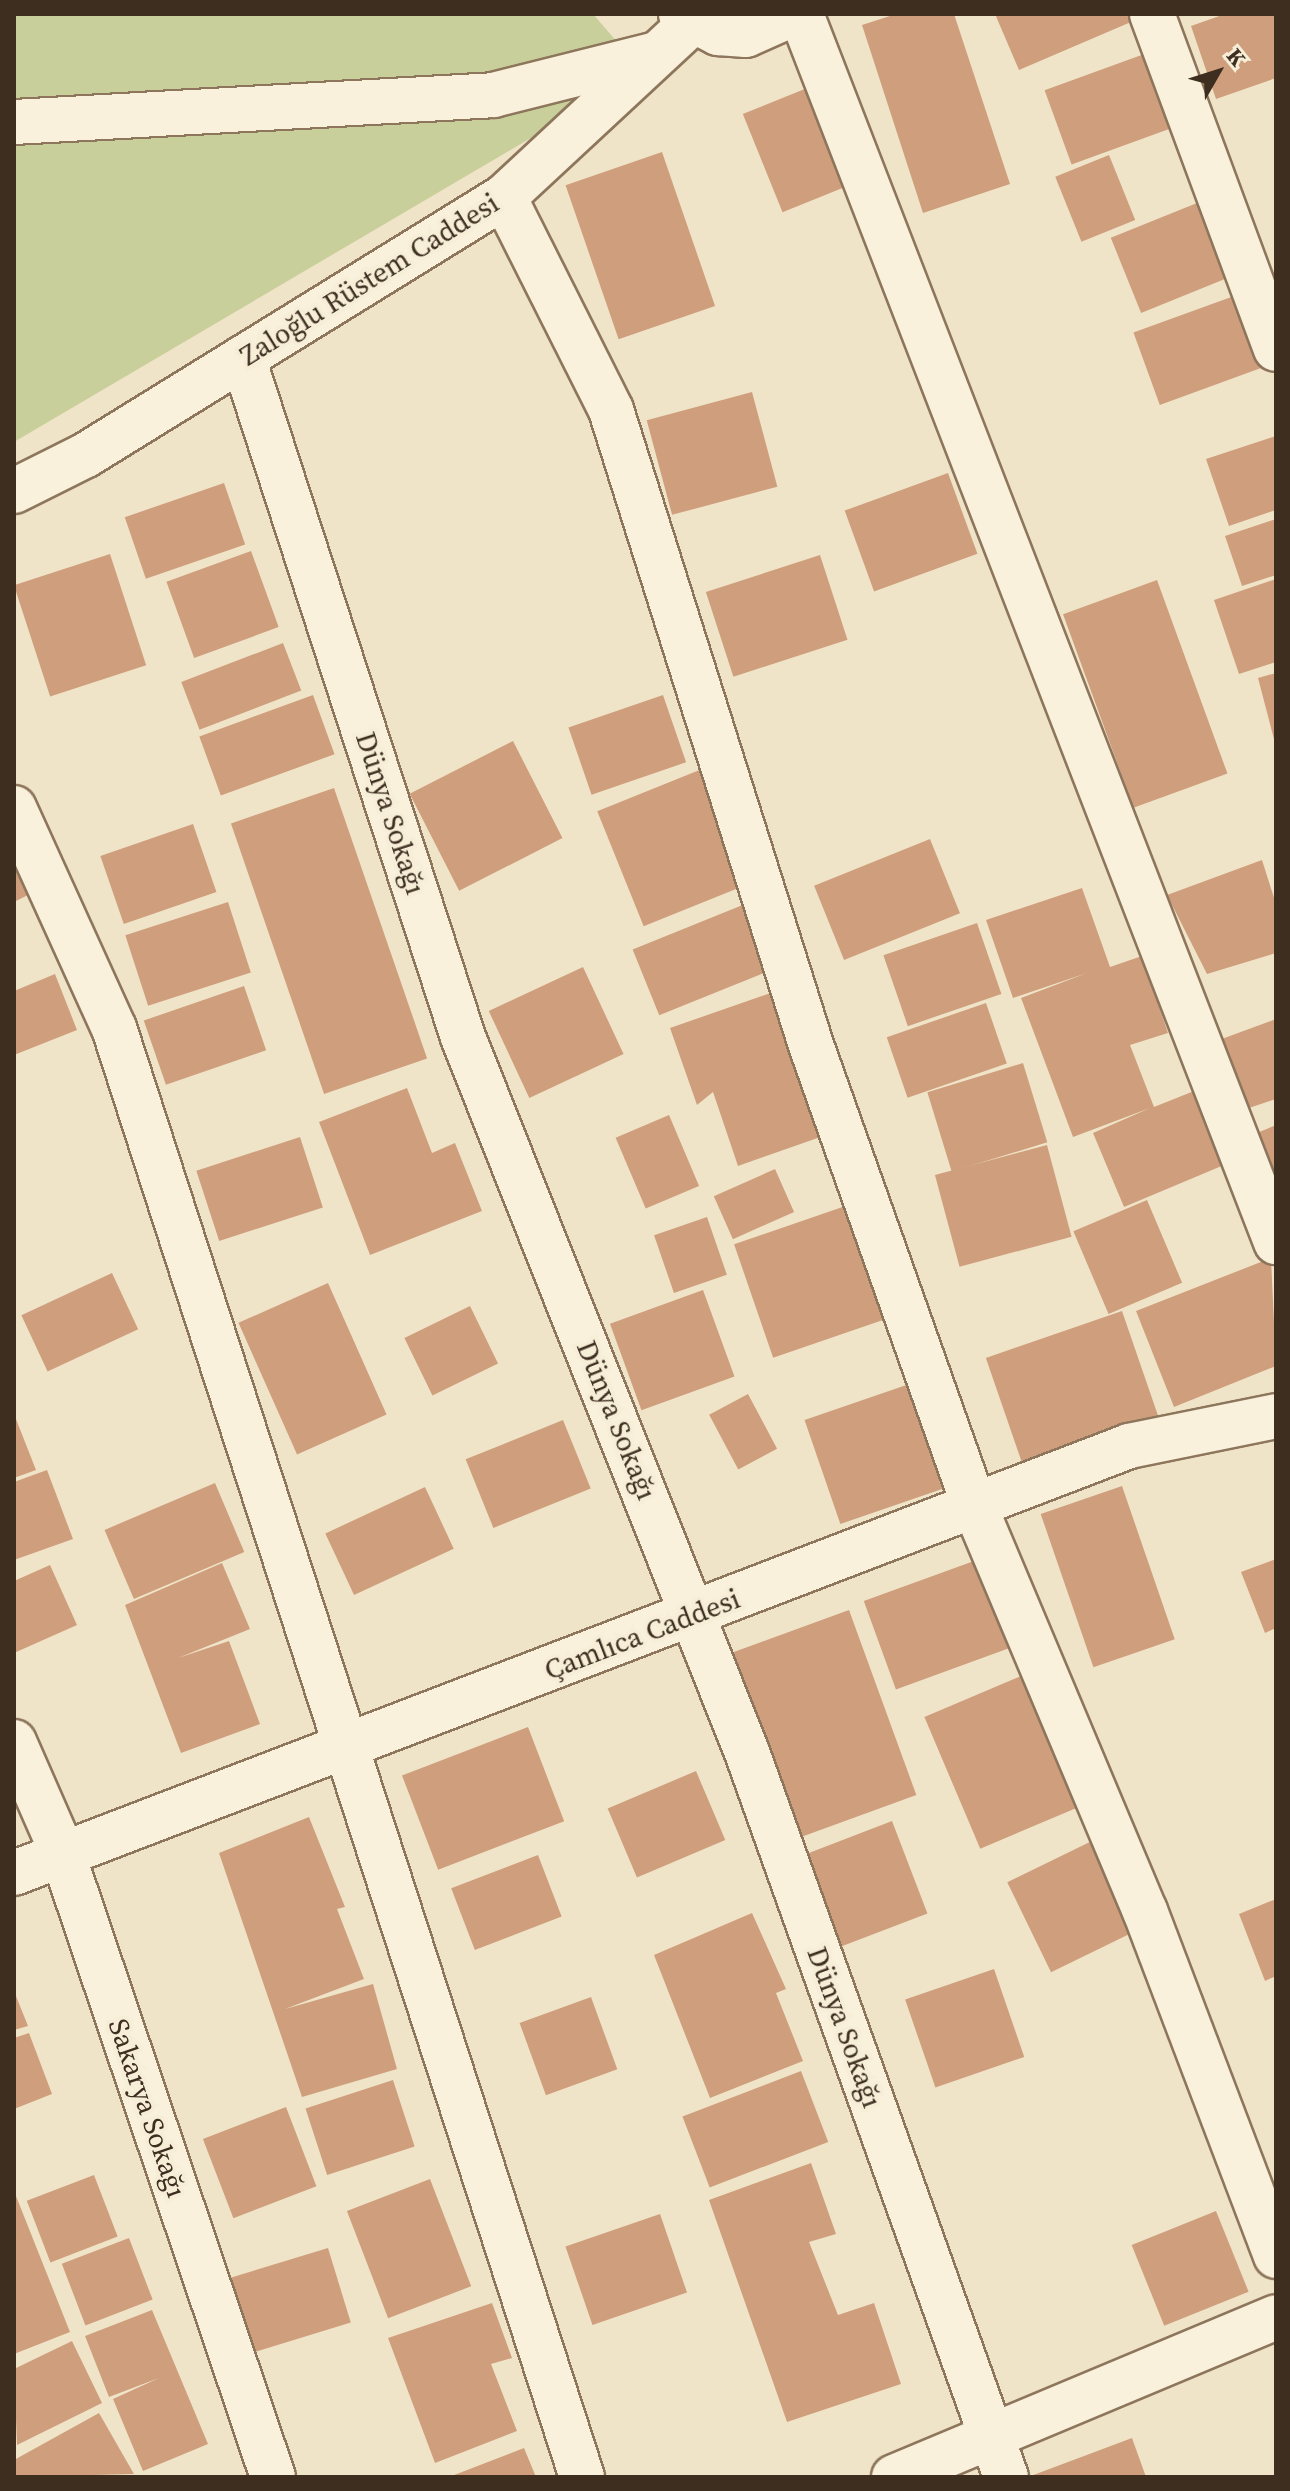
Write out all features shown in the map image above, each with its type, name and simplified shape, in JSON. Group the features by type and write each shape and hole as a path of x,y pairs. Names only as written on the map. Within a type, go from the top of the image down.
{"street":[{"path":"686,18 746,35 793,14"},
{"path":"801,14 1276,1242"},
{"path":"1152,14 1276,349"},
{"name":"Zaloğlu Rüstem Caddesi","path":"14,491 243,358 504,197 658,54 686,18"},
{"path":"14,122 493,95 658,54"},
{"path":"504,197 611,410 811,1045 975,1507 1145,1911 1276,2256"},
{"name":"Dünya Sokağı","path":"243,358 463,1037 694,1613 1006,2477"},
{"path":"14,808 114,1028 582,2477"},
{"name":"Çamlıca Caddesi","path":"14,1873 62,1852 347,1749 1129,1446 1276,1416"},
{"name":"Sakarya Sokağı","path":"14,1742 62,1852 273,2477"},
{"path":"894,2477 1276,2317"}],"green space":[{"path":"14,14 593,14 643,72 14,442"}],"building":[{"path":"896,14 954,14 1010,184 923,213 862,25"},
{"path":"995,14 1136,14 1138,19 1019,70"},
{"path":"1225,14 1276,14 1276,78 1216,99 1191,26"},
{"path":"1147,53 1174,127 1072,165 1045,90"},
{"path":"817,84 857,182 783,212 743,114"},
{"path":"662,152 715,306 619,339 566,185"},
{"path":"1109,155 1135,220 1081,242 1055,177"},
{"path":"1197,203 1227,278 1141,313 1111,238"},
{"path":"1234,296 1260,368 1160,405 1133,333"},
{"path":"752,392 777,487 672,515 647,420"},
{"path":"1276,436 1276,510 1229,526 1206,459"},
{"path":"948,473 977,554 874,591 845,511"},
{"path":"224,483 245,544 146,579 125,517"},
{"path":"1276,519 1276,575 1242,586 1225,536"},
{"path":"251,551 279,627 194,658 166,582"},
{"path":"110,554 146,665 50,696 14,585"},
{"path":"820,555 848,640 733,677 706,592"},
{"path":"1276,579 1276,662 1239,674 1214,600"},
{"path":"1157,580 1227,774 1133,808 1063,614"},
{"path":"283,643 301,691 200,730 181,682"},
{"path":"1276,673 1276,743 1275,743 1258,678"},
{"path":"313,695 335,754 221,796 199,736"},
{"path":"663,695 686,762 592,795 568,728"},
{"path":"513,741 562,838 459,891 410,794"},
{"path":"702,769 748,884 644,926 597,811"},
{"path":"334,788 427,1058 324,1094 231,823"},
{"path":"193,824 216,892 124,924 100,856"},
{"path":"930,839 960,913 844,960 814,886"},
{"path":"14,843 38,890 14,902"},
{"path":"1262,860 1276,904 1276,953 1207,974 1167,895"},
{"path":"1082,888 1110,967 1142,956 1168,1033 1130,1045 1154,1107 1194,1091 1224,1165 1124,1207 1093,1133 1150,1108 1073,1137 1021,998 1087,973 1013,998 986,920"},
{"path":"755,900 782,966 659,1015 633,949"},
{"path":"228,902 251,972 148,1006 125,935"},
{"path":"977,923 1001,994 908,1026 883,955"},
{"path":"583,967 624,1054 529,1098 489,1011"},
{"path":"55,974 77,1030 14,1055 14,991"},
{"path":"244,986 266,1050 166,1085 144,1021"},
{"path":"779,990 829,1134 738,1166 713,1092 697,1105 670,1028"},
{"path":"986,1003 1007,1064 908,1098 887,1037"},
{"path":"1276,1019 1276,1099 1243,1110 1219,1040"},
{"path":"1023,1063 1047,1142 952,1172 927,1092"},
{"path":"407,1088 432,1153 455,1143 482,1211 370,1255 319,1122"},
{"path":"669,1115 699,1186 646,1209 616,1138"},
{"path":"1276,1125 1276,1202 1252,1135"},
{"path":"300,1137 323,1207 219,1241 196,1171"},
{"path":"1047,1145 1072,1237 960,1267 935,1175"},
{"path":"775,1169 794,1212 733,1239 714,1196"},
{"path":"1147,1200 1182,1283 1109,1314 1073,1231"},
{"path":"857,1202 896,1315 773,1358 734,1244"},
{"path":"707,1217 727,1275 674,1293 654,1235"},
{"path":"1271,1258 1276,1366 1174,1407 1136,1311"},
{"path":"112,1273 138,1329 48,1371 21,1315"},
{"path":"328,1283 387,1415 297,1454 238,1323"},
{"path":"703,1290 734,1376 641,1410 610,1324"},
{"path":"470,1306 498,1364 432,1396 404,1338"},
{"path":"1122,1311 1159,1420 1023,1467 986,1358"},
{"path":"918,1381 954,1485 840,1524 805,1420"},
{"path":"748,1394 777,1449 738,1469 709,1415"},
{"path":"14,1414 36,1470 14,1478"},
{"path":"563,1420 591,1489 493,1528 466,1459"},
{"path":"47,1470 73,1539 14,1560 14,1482"},
{"path":"215,1483 244,1552 134,1599 105,1530"},
{"path":"1122,1486 1175,1639 1093,1667 1041,1514"},
{"path":"425,1487 454,1549 354,1595 325,1533"},
{"path":"985,1557 1017,1645 896,1689 864,1601"},
{"path":"1276,1559 1276,1628 1265,1633 1241,1572"},
{"path":"222,1563 250,1629 178,1658 229,1641 260,1724 181,1753 125,1605"},
{"path":"50,1565 77,1625 14,1653 14,1581"},
{"path":"849,1610 916,1795 779,1845 712,1660"},
{"path":"1033,1671 1089,1803 980,1849 924,1717"},
{"path":"528,1727 564,1821 438,1870 402,1775"},
{"path":"696,1771 725,1840 637,1878 608,1809"},
{"path":"309,1817 345,1907 337,1909 364,1979 285,2009 373,1984 397,2069 302,2097 219,1853"},
{"path":"892,1821 927,1913 838,1948 802,1855"},
{"path":"1098,1838 1142,1928 1051,1972 1007,1882"},
{"path":"538,1855 562,1917 475,1950 451,1888"},
{"path":"1276,1899 1276,1976 1265,1981 1239,1914"},
{"path":"752,1913 786,1989 776,1993 803,2061 710,2098 654,1955"},
{"path":"994,1969 1024,2057 935,2088 905,2000"},
{"path":"14,1991 28,2026 14,2030"},
{"path":"591,1997 617,2069 546,2095 520,2023"},
{"path":"29,2033 52,2094 14,2109 14,2038"},
{"path":"801,2071 828,2142 710,2187 682,2117"},
{"path":"393,2080 415,2147 327,2175 306,2108"},
{"path":"286,2107 316,2186 233,2218 203,2139"},
{"path":"811,2163 836,2234 809,2242 838,2315 874,2303 901,2384 787,2422 709,2200"},
{"path":"94,2175 118,2237 50,2262 27,2201"},
{"path":"430,2179 471,2286 388,2318 347,2211"},
{"path":"14,2191 70,2332 14,2354"},
{"path":"1216,2211 1249,2292 1164,2326 1132,2245"},
{"path":"660,2214 687,2292 592,2325 565,2247"},
{"path":"129,2238 153,2300 85,2325 62,2264"},
{"path":"328,2248 351,2323 231,2359 208,2285"},
{"path":"492,2303 512,2358 491,2364 517,2431 435,2463 388,2338"},
{"path":"152,2310 208,2444 143,2471 113,2399 159,2378 109,2397 85,2336"},
{"path":"72,2341 102,2403 17,2445 14,2369"},
{"path":"99,2413 134,2474 15,2477 14,2460"},
{"path":"1132,2438 1146,2477 1028,2477"},
{"path":"524,2448 536,2477 449,2477"}]}
